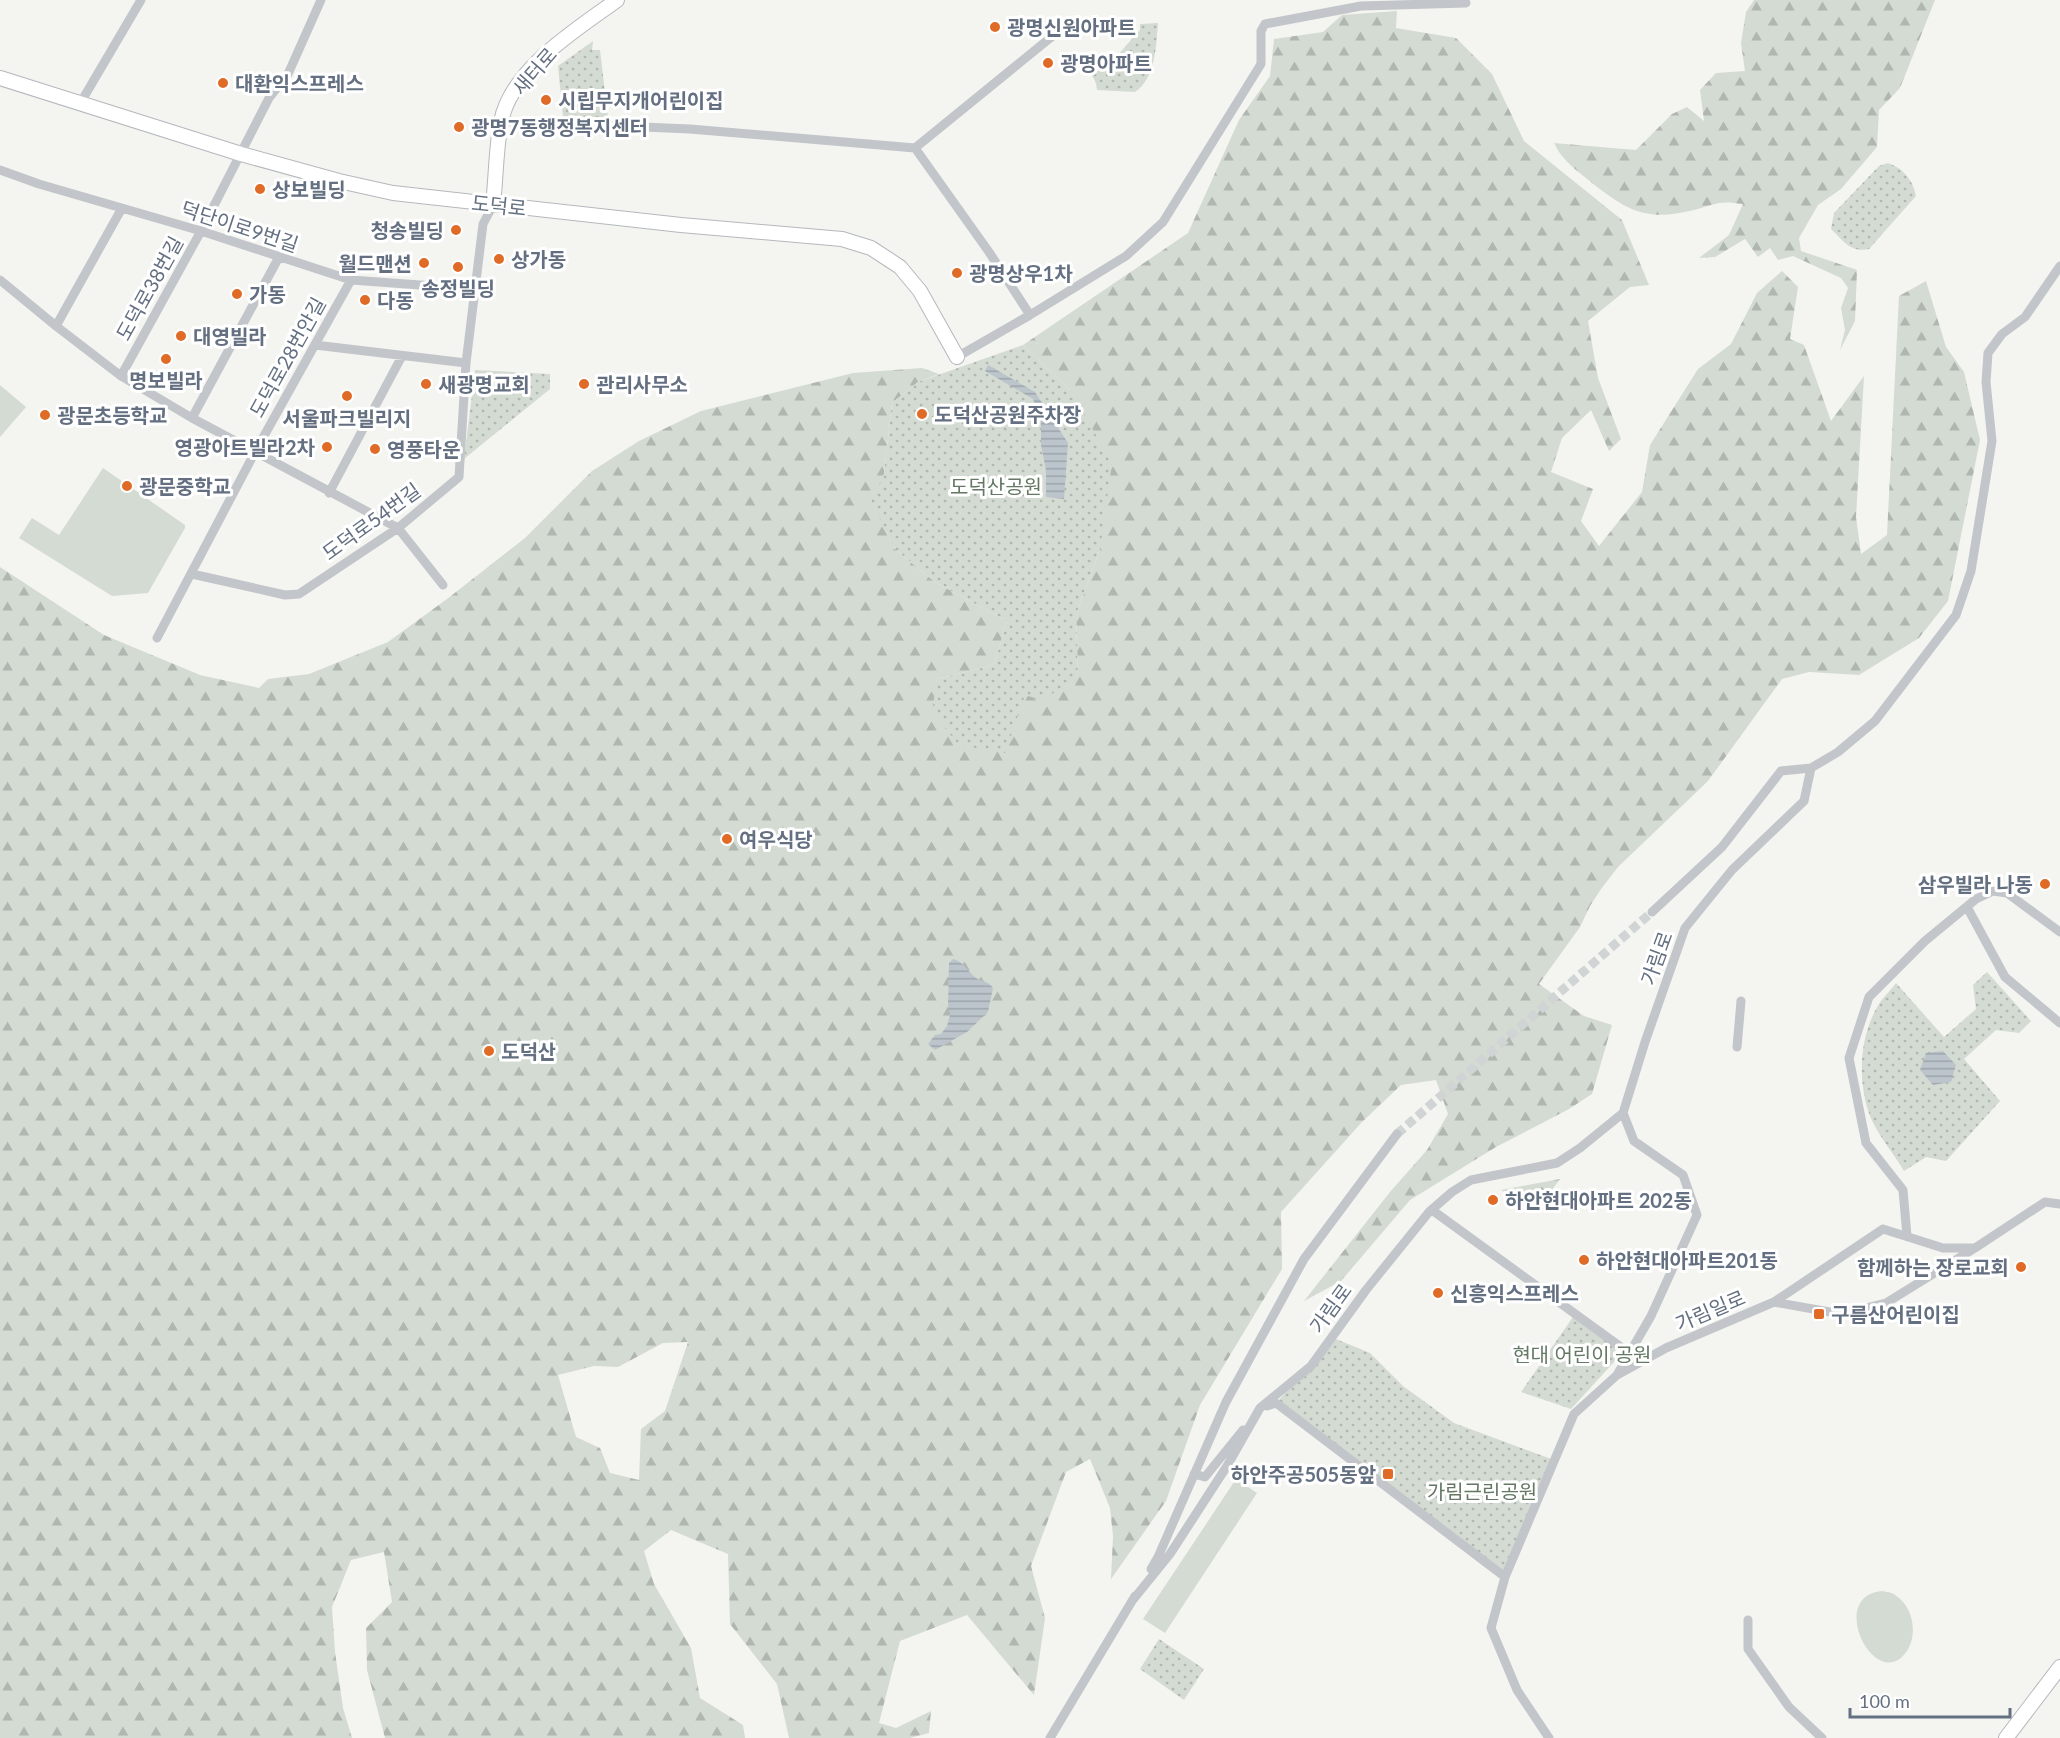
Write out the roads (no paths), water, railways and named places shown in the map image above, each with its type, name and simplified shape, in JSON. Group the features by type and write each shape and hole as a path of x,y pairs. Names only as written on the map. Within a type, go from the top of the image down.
{"street":[{"path":"81,102 141,0"},
{"name":"도덕로38번길","path":"121,376 201,231 269,98 288,74 321,0"},
{"name":"새터로","path":"494,205 501,121 507,103 519,83 555,46 617,0"},
{"path":"957,357 1126,256 1163,222 1261,64 1261,32 1265,24 1361,6 1466,3"},
{"path":"501,121 690,129 915,148 1055,34"},
{"name":"도덕로","path":"0,78 241,154 393,193 681,225 842,239 871,248 900,267 920,291 957,357"},
{"path":"915,148 989,252 1030,315"},
{"name":"덕단이로9번길","path":"0,170 201,231 351,280 475,289"},
{"name":"도덕로54번길","path":"192,574 285,595 299,594 398,528 459,477 466,363 483,224 494,205"},
{"path":"56,326 122,208"},
{"path":"192,418 279,257"},
{"path":"1812,768 1838,752 1875,721 1956,615 1971,571 1992,441 1986,382 1988,352 2002,334 2025,317 2060,266"},
{"path":"0,280 121,376 192,418 398,528 443,585"},
{"name":"도덕로28번안길","path":"157,638 255,452 351,280"},
{"path":"315,345 466,363"},
{"path":"329,493 402,356"},
{"name":"가림로","path":"1260,1408 1311,1366 1366,1290 1432,1210 1452,1192 1471,1180 1557,1163 1580,1148 1623,1113 1685,928 1732,870 1804,801 1812,768 1781,771 1722,847 1652,912"},
{"path":"1907,1236 1903,1190 1866,1143 1849,1058 1869,997 1925,941 1977,899 1994,891 2007,893 2060,932"},
{"path":"1967,907 2005,977 2060,1023"},
{"path":"1737,1047 1741,1001"},
{"path":"1617,1375 1651,1316 1697,1215 1683,1175 1634,1141 1623,1113"},
{"path":"1050,1738 1158,1557 1226,1402 1304,1259 1397,1134"},
{"name":"가림일로","path":"1550,1738 1517,1690 1491,1628 1505,1577 1574,1414 1617,1375 1666,1348 1774,1302 1841,1314 1886,1303 2045,1202 2060,1204"},
{"path":"1432,1210 1629,1353"},
{"path":"1774,1302 1883,1229 1943,1248 1975,1248"},
{"path":"1194,1474 1205,1476 1260,1408 1276,1402 1505,1577"},
{"path":"1132,1601 1170,1554 1227,1466 1260,1408"},
{"path":"1748,1620 1748,1649 1789,1707 1822,1738"},
{"path":"2006,1738 2060,1666"}],"tunnel":[{"path":"1397,1134 1652,912"}],"place":[{"name":"광명신원아파트","path":"995,27"},
{"name":"광명아파트","path":"1048,63"},
{"name":"대환익스프레스","path":"223,83"},
{"name":"시립무지개어린이집","path":"546,100"},
{"name":"광명7동행정복지센터","path":"459,127"},
{"name":"상보빌딩","path":"260,189"},
{"name":"청송빌딩","path":"456,230"},
{"name":"상가동","path":"499,259"},
{"name":"월드맨션","path":"424,263"},
{"name":"송정빌딩","path":"458,267"},
{"name":"광명상우1차","path":"957,273"},
{"name":"가동","path":"237,294"},
{"name":"다동","path":"365,300"},
{"name":"대영빌라","path":"181,336"},
{"name":"명보빌라","path":"166,359"},
{"name":"새광명교회","path":"426,384"},
{"name":"관리사무소","path":"584,384"},
{"name":"서울파크빌리지","path":"347,396"},
{"name":"도덕산공원주차장","path":"922,414"},
{"name":"광문초등학교","path":"45,415"},
{"name":"영광아트빌라2차","path":"327,447"},
{"name":"영풍타운","path":"375,449"},
{"name":"광문중학교","path":"127,486"},
{"name":"여우식당","path":"727,839"},
{"name":"삼우빌라 나동","path":"2045,884"},
{"name":"도덕산","path":"489,1051"},
{"name":"하안현대아파트 202동","path":"1493,1200"},
{"name":"하안현대아파트201동","path":"1584,1260"},
{"name":"함께하는 장로교회","path":"2021,1267"},
{"name":"신흥익스프레스","path":"1438,1293"},
{"name":"구름산어린이집","path":"1819,1314"},
{"name":"하안주공505동앞","path":"1388,1474"}],"park label":[{"name":"도덕산공원","path":"996,486"},
{"name":"현대 어린이 공원","path":"1582,1354"},
{"name":"가림근린공원","path":"1482,1491"}]}
